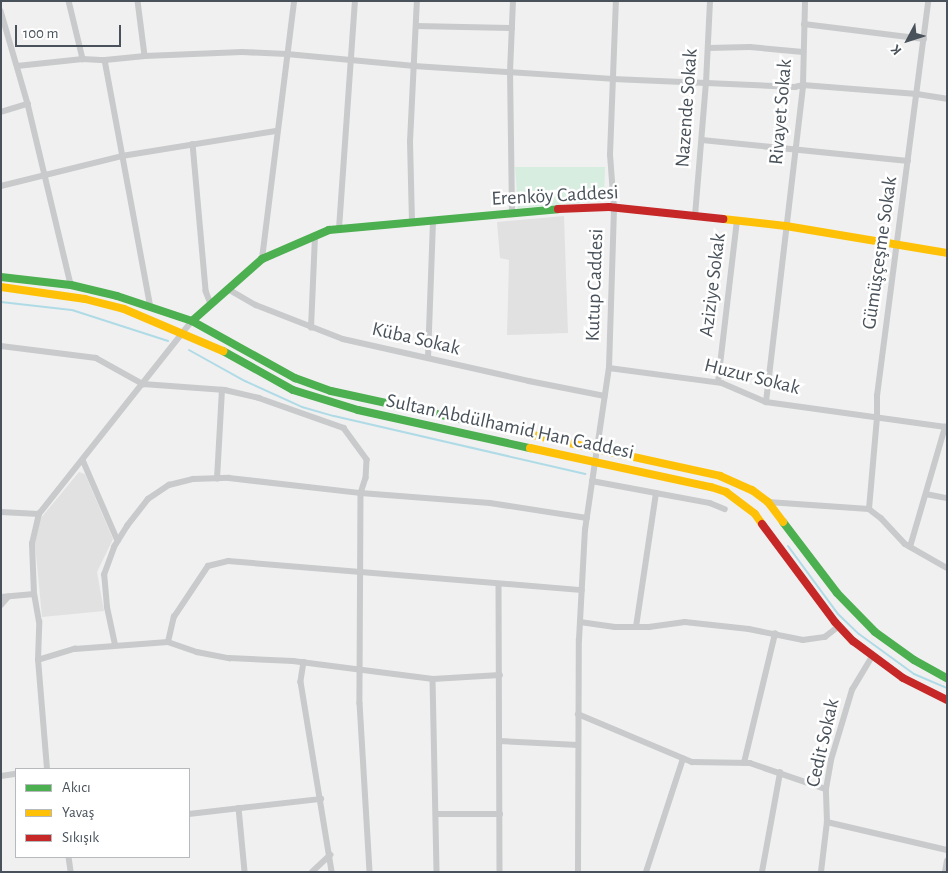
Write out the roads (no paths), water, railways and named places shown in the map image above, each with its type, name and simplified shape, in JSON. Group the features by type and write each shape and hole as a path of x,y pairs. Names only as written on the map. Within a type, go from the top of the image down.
{"main road":[{"name":"Erenköy Caddesi","path":"192,321 262,259 329,230 512,213 614,208 786,226 947,253"},
{"name":"Sultan Abdülhamid Han Caddesi","path":"1,277 71,285 151,307 192,321 295,378 331,391 720,476 752,490 768,502 856,614 894,646 947,678"},
{"name":"Sultan Abdülhamid Han Caddesi","path":"1,287 85,299 124,309 227,353 294,390 358,410 711,487 726,492 755,514 839,626 872,657 903,678 947,700"}],"street":[{"path":"69,1 83,59"},
{"path":"138,1 145,56"},
{"path":"262,259 294,1"},
{"path":"339,229 355,1"},
{"path":"412,223 410,142 417,1"},
{"path":"512,213 510,72 513,1"},
{"name":"Kutup Caddesi","path":"578,872 580,622 587,518 609,368 614,208 610,155 616,1"},
{"name":"Nazende Sokak","path":"695,216 706,83 710,1"},
{"name":"Rivayet Sokak","path":"766,402 803,85 805,1"},
{"name":"Gümüşçeşme Sokak","path":"869,509 877,396 928,1"},
{"path":"1,11 28,104 71,285"},
{"path":"804,24 924,39"},
{"path":"416,26 512,28"},
{"path":"708,48 750,47 804,52"},
{"path":"17,66 83,59 105,60 145,56 242,52 613,79 795,87 803,85 917,94 947,99"},
{"path":"105,60 151,307"},
{"path":"1,112 28,104"},
{"path":"1,186 122,156 277,131"},
{"path":"702,140 908,161"},
{"path":"193,144 206,290 211,304"},
{"path":"428,358 433,221"},
{"name":"Aziziye Sokak","path":"718,382 737,221"},
{"path":"312,328 315,236"},
{"name":"Küba Sokak","path":"228,289 256,305 343,339 605,396"},
{"path":"45,768 32,544 39,514 84,460 192,321"},
{"path":"1,346 96,358 143,384 222,390 259,398 344,428 367,460 366,478 362,492 363,573 360,670 362,755 370,872"},
{"name":"Huzur Sokak","path":"609,368 718,382 766,402 946,427"},
{"path":"217,479 222,390"},
{"path":"910,547 946,427"},
{"path":"84,460 118,541"},
{"path":"115,644 107,607 104,575 118,541 148,499 168,485 193,479 217,479 490,502 587,518"},
{"path":"592,481 710,503 725,509"},
{"path":"636,627 656,493"},
{"path":"926,494 947,498"},
{"path":"768,502 869,509 881,518 910,547 947,568"},
{"path":"1,512 39,514"},
{"path":"168,642 174,617 208,566 228,561 582,590"},
{"path":"499,584 500,872"},
{"path":"1,605 4,597 34,594"},
{"path":"580,622 615,627 636,627 685,622 775,634 803,640 825,637 839,626"},
{"path":"744,763 775,634"},
{"path":"38,660 75,649 115,644 168,642 196,652 229,658 304,662 433,679 500,674"},
{"name":"Cedit Sokak","path":"821,872 826,822 826,789 831,760 852,690 872,657"},
{"path":"304,662 301,682 332,872"},
{"path":"433,679 437,872"},
{"path":"578,714 684,759 707,764 750,762 826,789"},
{"path":"500,741 578,745"},
{"path":"646,872 684,759"},
{"path":"762,872 780,773"},
{"path":"1,776 15,774"},
{"path":"190,814 321,799"},
{"path":"239,808 245,872"},
{"path":"436,814 500,814"},
{"path":"826,822 947,850"},
{"path":"312,872 330,855"},
{"path":"69,858 71,872"},
{"path":"945,872 947,861"}],"waterway":[{"path":"1,302 72,310 168,341"},
{"path":"189,350 245,381 302,407 585,474"},
{"path":"788,546 838,614 859,634 914,674 947,688"}]}
